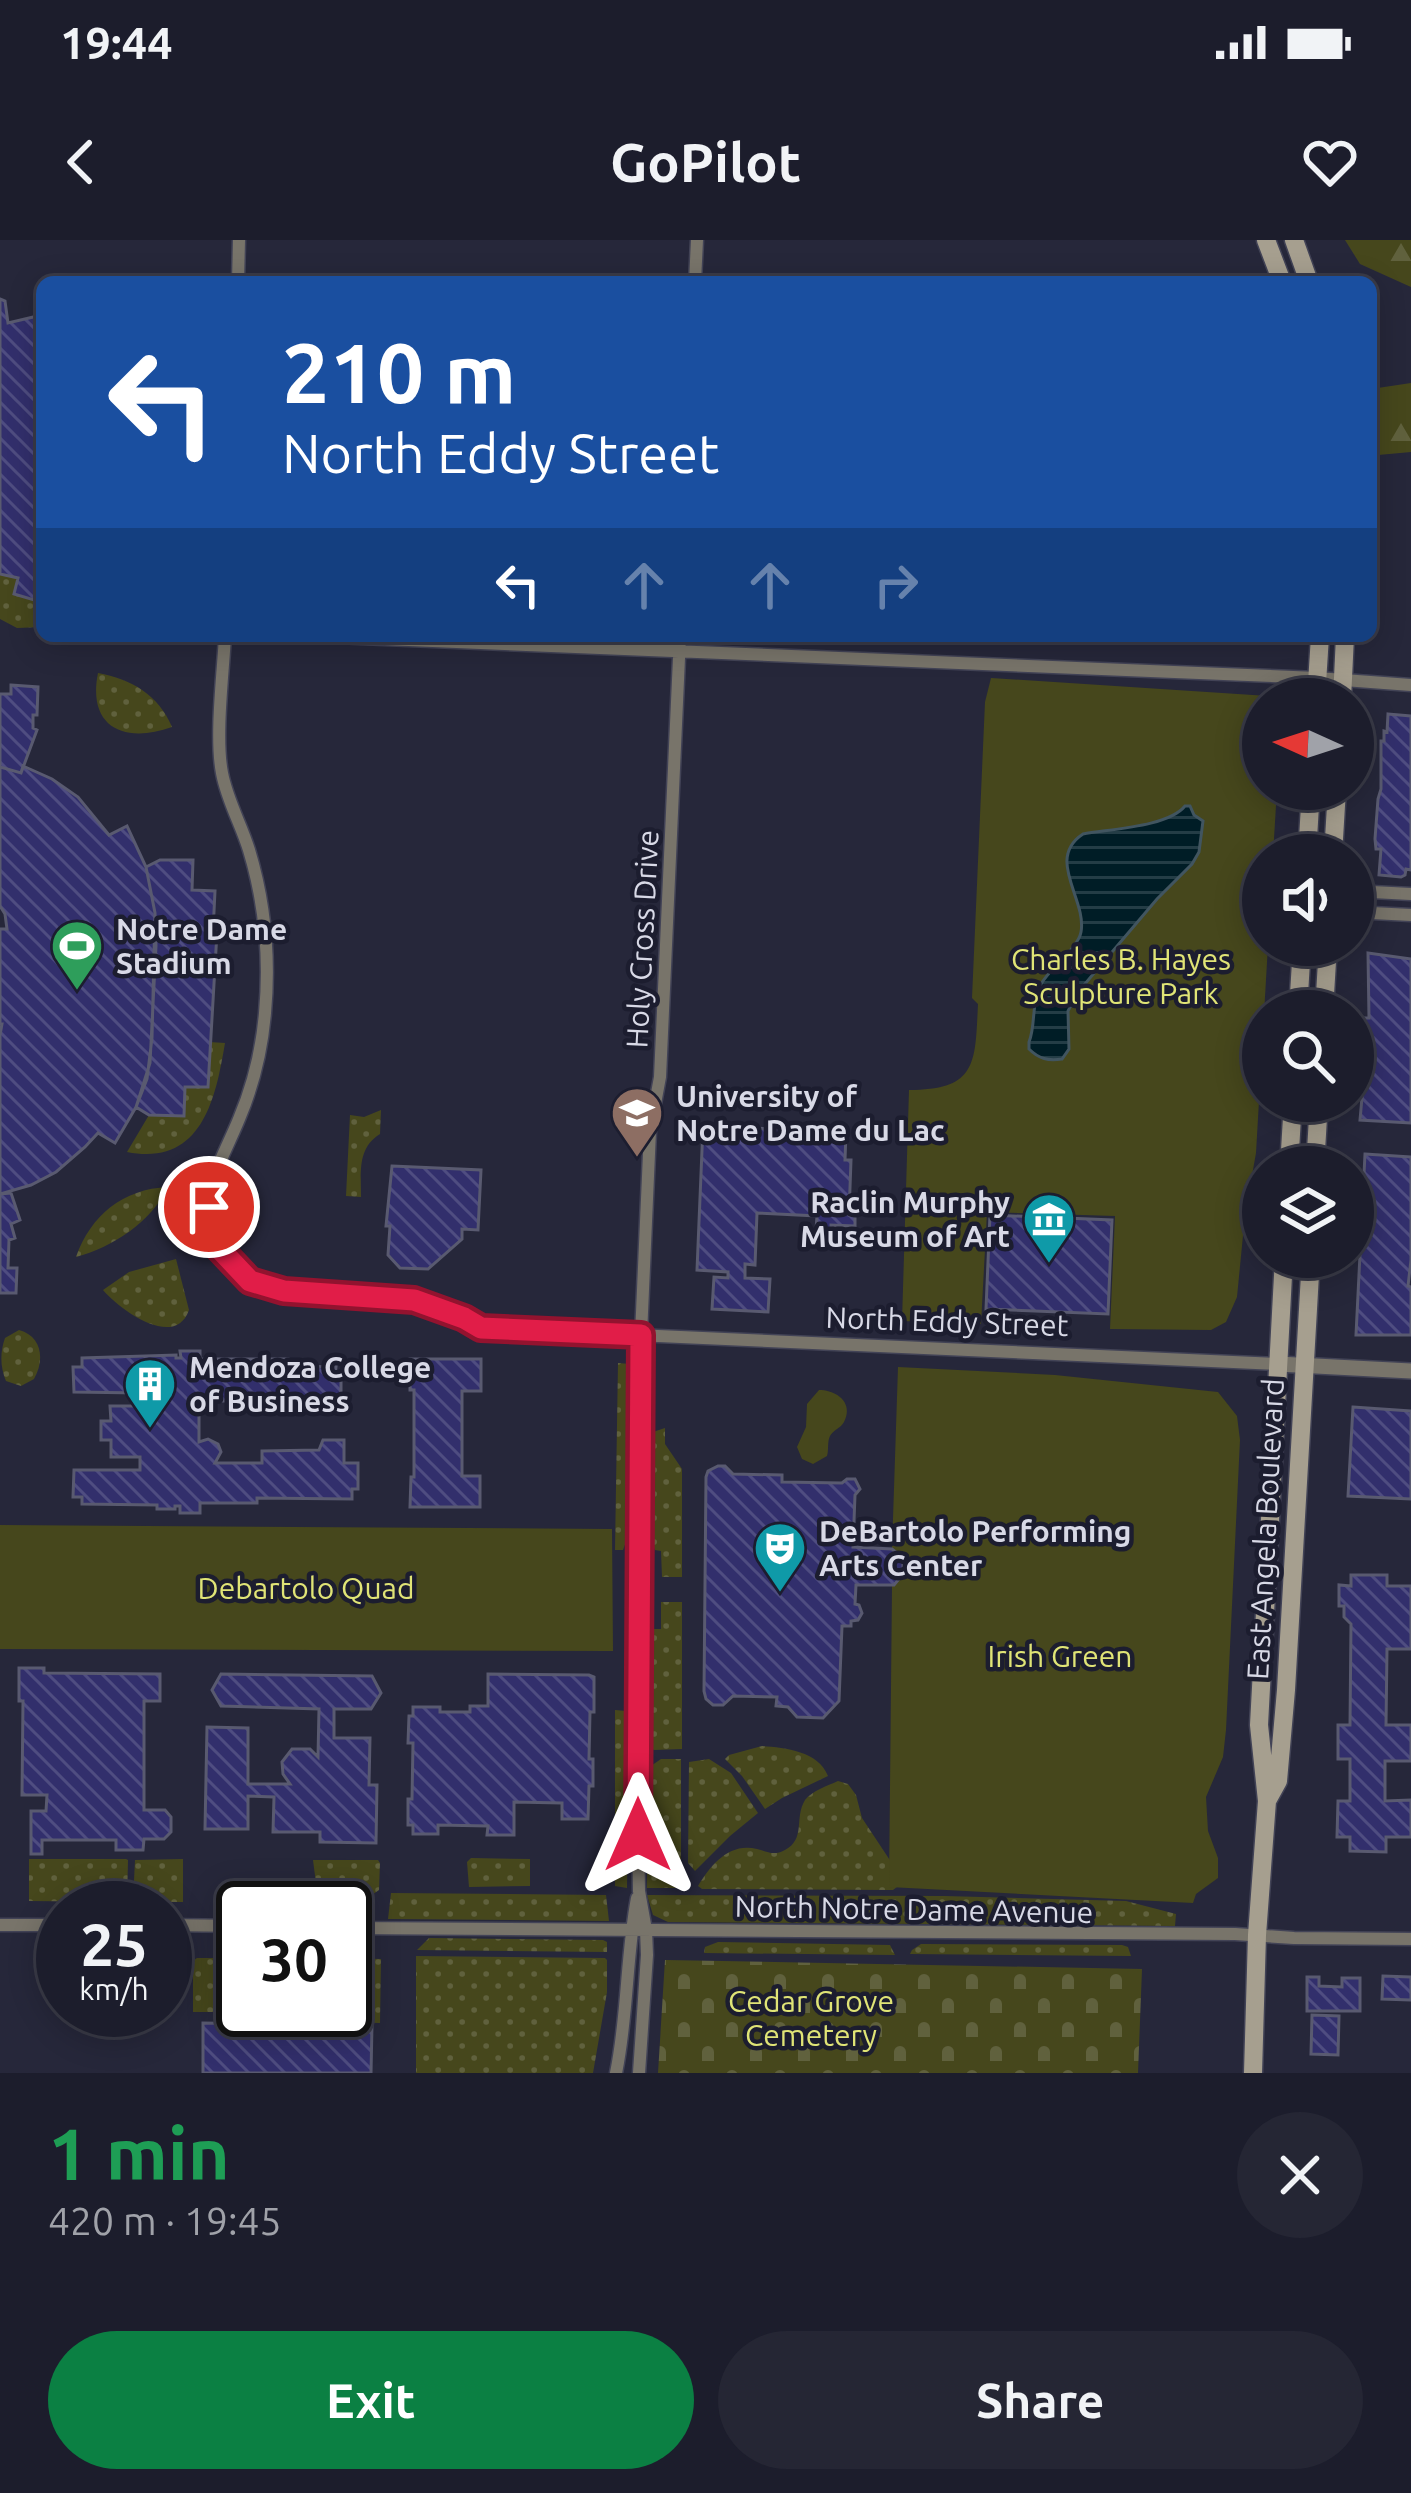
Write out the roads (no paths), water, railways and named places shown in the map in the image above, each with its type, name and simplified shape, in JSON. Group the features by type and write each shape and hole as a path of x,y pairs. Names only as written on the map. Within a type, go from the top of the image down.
{"main road":[{"path":"1266,240 1280,276"},
{"path":"1294,240 1307,276"},
{"path":"1317,678 1320,642"},
{"path":"1343,678 1345,642"},
{"name":"East Angela Boulevard","path":"1253,2073 1267,1801 1259,1725 1283,1278"},
{"name":"East Angela Boulevard","path":"1267,1801 1279,1781 1310,1278"}],"street":[{"path":"238,276 239,240"},
{"path":"695,276 697,240"},
{"name":"North Eddy Street","path":"225,642 220,763 258,881 267,988 250,1089 215,1170 209,1207 217,1246 250,1281 284,1291 414,1300 481,1328 1411,1371"},
{"path":"627,642 1317,678"},
{"name":"Holy Cross Drive","path":"639,2073 644,2020 638,1930 641,1335 650,1131 660,1077 679,643"},
{"path":"1374,687 1411,685"},
{"path":"1374,892 1411,894"},
{"path":"1374,913 1411,915"},
{"path":"0,1925 36,1925"},
{"name":"North Notre Dame Avenue","path":"372,1928 1411,1939"},
{"name":"Holy Cross Drive","path":"616,2073 638,1930"}],"water":[{"path":"1185,806 1203,821 1199,852 1192,864 1078,992 1068,1011 1069,1049 1062,1059 1036,1055 1029,1042 1037,993 1081,932 1067,867 1072,844 1083,834 1166,819"}],"place":[{"name":"Notre Dame Stadium","path":"77,992"},
{"name":"University of Notre Dame du Lac","path":"637,1159"},
{"name":"Raclin Murphy Museum of Art","path":"1049,1265"},
{"name":"Mendoza College of Business","path":"150,1430"},
{"name":"DeBartolo Performing Arts Center","path":"780,1594"}],"park label":[{"name":"Charles B. Hayes Sculpture Park","path":"1121,976"},
{"name":"Debartolo Quad","path":"306,1588"},
{"name":"Irish Green","path":"1060,1656"},
{"name":"Cedar Grove Cemetery","path":"811,2018"}]}
